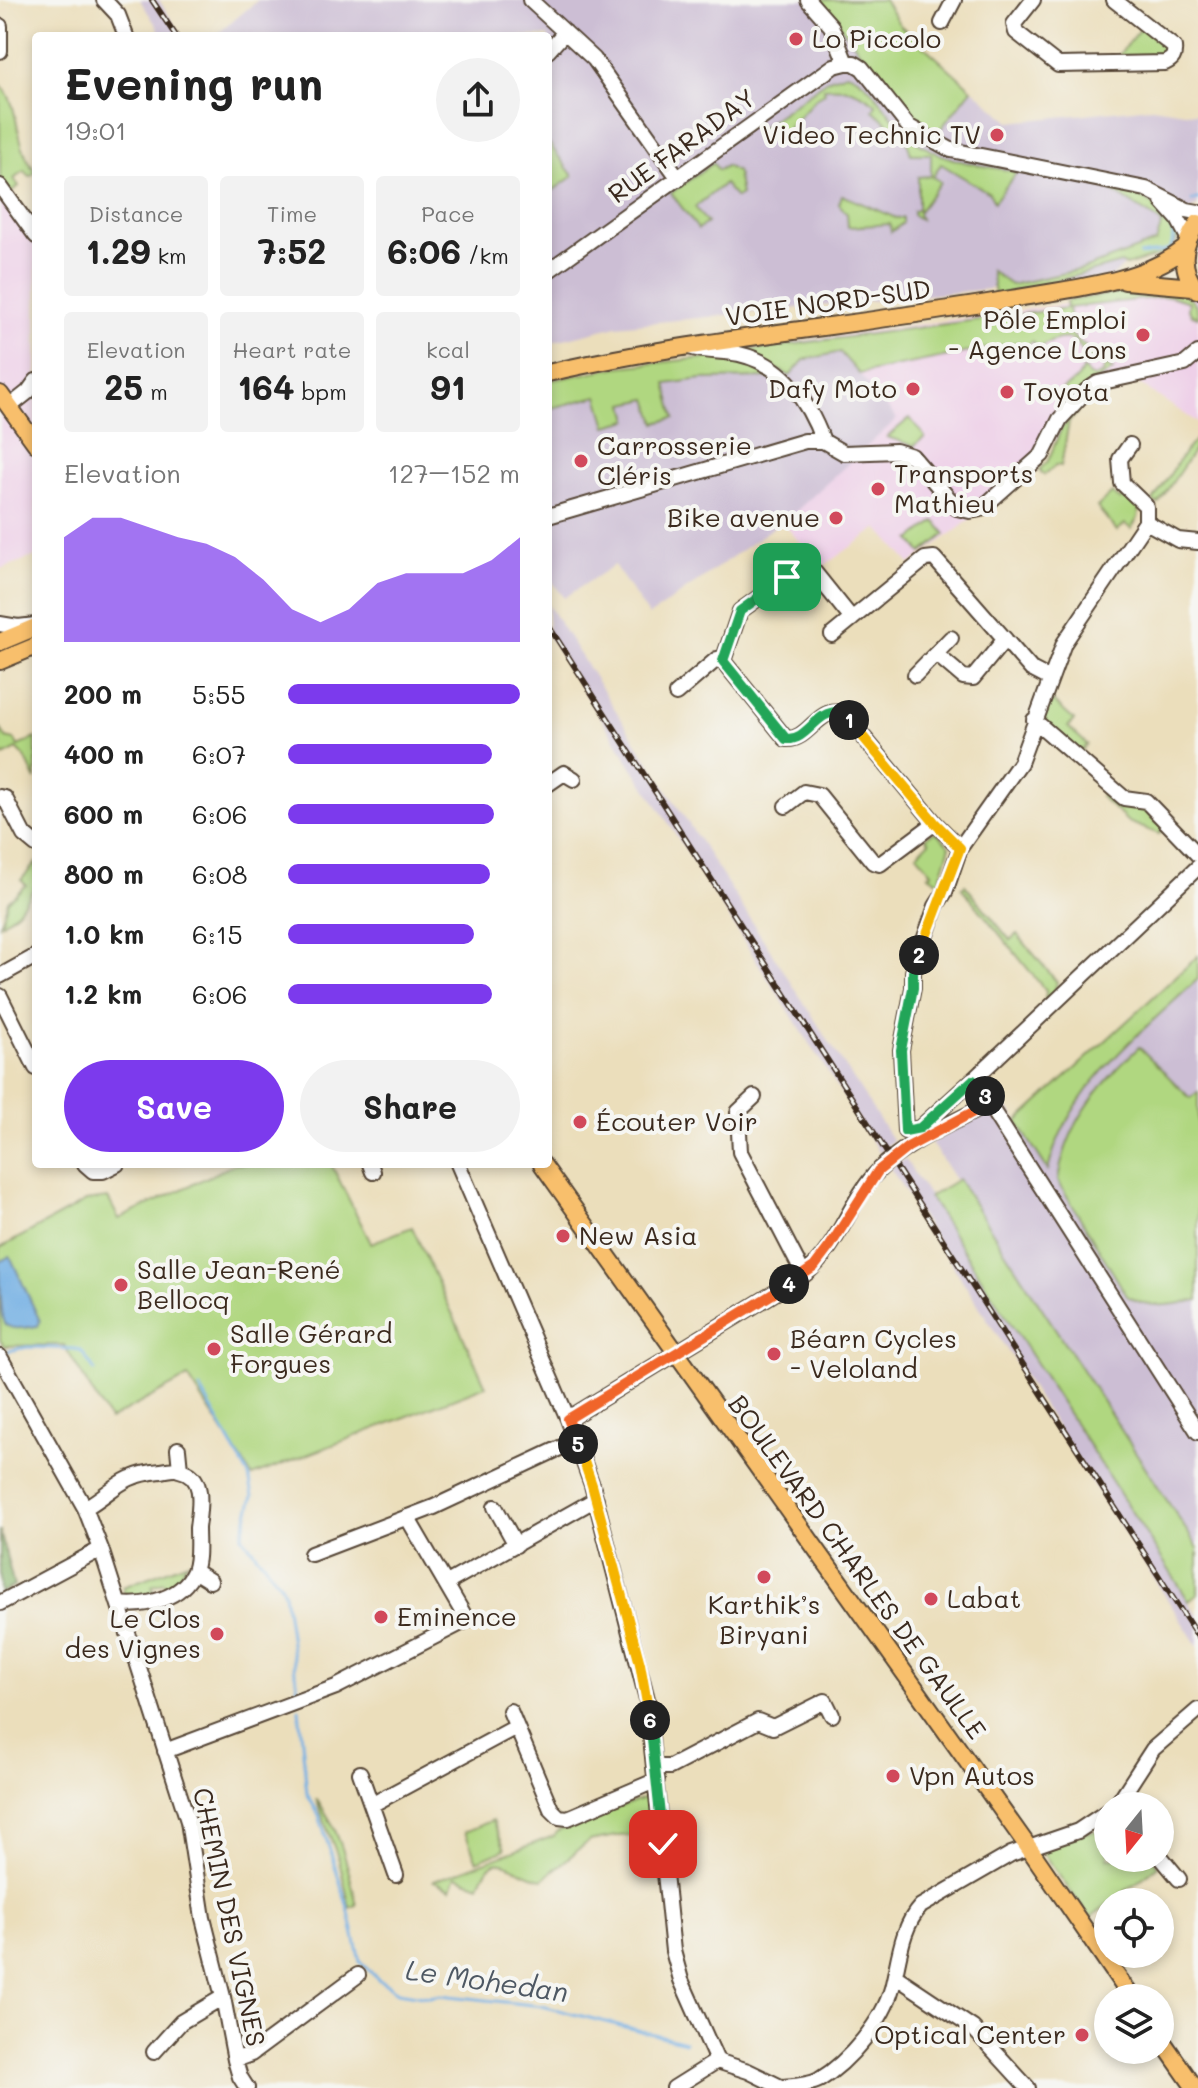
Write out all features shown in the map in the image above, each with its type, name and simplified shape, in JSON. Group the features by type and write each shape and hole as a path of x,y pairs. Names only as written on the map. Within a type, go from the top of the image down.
{"main road":[{"path":"1196,289 1184,262 1186,244 1198,223"},
{"name":"VOIE NORD-SUD","path":"552,372 689,347 910,317 1115,280 1170,260 1186,244"},
{"name":"VOIE NORD-SUD","path":"1115,280 1196,289"},
{"path":"4,401 32,439"},
{"path":"0,642 32,628"},
{"path":"0,661 32,648"},
{"name":"BOULEVARD CHARLES DE GAULLE","path":"545,1168 1122,1984"},
{"path":"1174,2058 1195,2088"}],"street":[{"path":"530,0 594,59 679,179"},
{"path":"808,0 831,26 846,63 862,68 908,126 951,150 1146,189 1187,210 1198,212"},
{"path":"942,23 954,0"},
{"path":"1033,0 1014,24 1016,32 1058,65 1165,63 1171,60 1175,55 1174,47 1114,0"},
{"path":"110,3 125,32"},
{"path":"0,26 0,51"},
{"path":"552,47 565,32"},
{"name":"RUE FARADAY","path":"552,268 834,66 846,63"},
{"path":"0,186 32,230"},
{"path":"1156,195 1178,219 1186,244"},
{"path":"689,347 708,353 739,354 773,368 796,388 812,411 823,441"},
{"path":"552,515 805,441 823,441 844,453 896,451 912,456 957,508 975,511 1042,455 1060,419 1086,391 1098,383 1185,364 1198,353"},
{"path":"4,401 28,392 32,386"},
{"path":"1130,445 1120,459 1122,483 1146,506 1146,522 1064,643 1020,763 960,848 913,972 913,988 901,1050 905,1131 920,1128 1198,867"},
{"path":"1146,522 1178,540 1198,542"},
{"path":"832,635 925,559 934,558 1031,669 1050,679"},
{"path":"723,661 740,611 807,563 852,619"},
{"path":"0,624 32,626"},
{"path":"915,675 951,638"},
{"path":"936,654 963,677 973,678 1005,639"},
{"path":"676,694 717,659 723,661 786,739 797,738 825,714 833,712 846,716 935,823 960,848"},
{"path":"1034,720 1124,798 1146,801 1198,855"},
{"path":"552,781 564,773 574,779"},
{"path":"786,806 804,792 819,795 873,862 880,864 935,823"},
{"path":"0,797 5,798 24,835 32,842"},
{"path":"0,976 32,958"},
{"path":"0,996 32,1060"},
{"path":"978,1075 990,1103 1198,1432"},
{"path":"754,1097 738,1112 740,1152 804,1275"},
{"path":"568,1419 804,1275 830,1246 878,1171 908,1147 990,1103"},
{"path":"90,1168 103,1171 109,1168"},
{"path":"460,1168 577,1440 596,1499 640,1664 656,1774 673,1951 681,1980 717,2061 748,2071 783,2088 817,2081 860,2044 883,2013 906,1929 921,1906 1011,1854 1078,1831 1094,1820"},
{"name":"CHEMIN DES VIGNES","path":"0,1357 85,1508 101,1549 188,1821 203,1918 235,2060 247,2088"},
{"path":"311,1554 434,1507 577,1440"},
{"path":"178,1449 180,1469"},
{"path":"85,1508 134,1475 180,1469 192,1477 199,1491 194,1571 176,1592 161,1600 119,1604"},
{"path":"447,1583 596,1499"},
{"path":"495,1507 516,1545"},
{"path":"165,1751 336,1687 467,1620 407,1517"},
{"path":"0,1603 101,1549"},
{"path":"194,1571 210,1581"},
{"path":"510,1711 551,1809 559,1817 568,1818 758,1721 773,1727 825,1701 832,1715"},
{"path":"1125,1792 1153,1749 1198,1710"},
{"path":"373,1804 516,1727"},
{"path":"360,1773 396,1875"},
{"path":"1173,1872 1179,1879"},
{"path":"235,2060 251,2054 358,1975"},
{"path":"895,1976 973,2028 1028,2088"},
{"path":"154,2052 181,2022 223,1997"},
{"path":"674,2088 717,2061"},
{"path":"1004,2088 1017,2076"}],"shaded area":[{"path":"140,0 159,0 179,32 160,32"},
{"path":"258,0 884,0 900,25 1010,122 1152,107 1198,114 1198,205 1111,277 617,326 552,342 552,32 220,32"},
{"path":"0,193 32,238 32,557 0,569"},
{"path":"1193,287 1198,291 1198,423 1128,376 1098,383 1042,455 962,526 910,564 878,528 822,567 782,522 896,419 828,337"},
{"path":"828,337 897,419 794,513 649,616 614,565 564,598 552,581 552,385 632,367"},
{"path":"552,611 893,1141 879,1152 552,641"},
{"path":"1198,956 1198,1548 931,1143 1001,1098 1018,1122"},
{"path":"905,1159 1198,1616 1198,1647 890,1168"}],"green space":[{"path":"817,0 884,0 900,25 972,89 935,136 916,123 900,106"},
{"path":"1141,27 1163,45 1163,53 1158,60 1114,61"},
{"path":"846,73 864,83 903,131 923,146 962,161 1017,172 994,202 989,193 941,164 933,177 940,182 918,213 920,219 913,215 913,211 918,210 918,177 931,176 931,154 911,154 906,139 873,110 876,104 845,88 824,88 825,93 817,97 781,136 773,140 764,139 762,127 829,79"},
{"path":"0,84 11,102 24,150 32,166 32,175 30,177 24,171 14,179 19,186 10,193 0,179"},
{"path":"552,147 573,176 552,191"},
{"path":"713,163 718,170 726,166 737,172 741,195 736,198 724,184 695,207 707,223 698,229 671,193"},
{"path":"1113,189 1143,199 1168,217 1179,236 1171,252 1126,266 1121,263 995,295 991,271 1011,285 1083,269 1156,242 1162,223"},
{"path":"842,195 896,218 903,218 903,223 891,232 890,224 848,227 847,214 839,204"},
{"path":"1168,289 1193,300 1198,317 1188,309 1189,302 1170,296 1068,308 1070,319 1063,327 1097,357 1085,359 1077,344 1066,338 1038,348 1033,341 1022,348 1018,342 859,374 840,352 804,360 790,376 743,351 1067,308 1066,301 1137,290"},
{"path":"723,356 750,360 776,378 702,379 666,384 675,418 656,423 648,399 625,404 629,420 607,426 598,396 552,408 552,380 617,367"},
{"path":"1105,364 1113,370 1076,395 1073,393 1064,402 1058,393 1078,378 1083,369 1094,377 1103,373"},
{"path":"1075,411 1077,413 1069,422 1061,466 1056,465 1044,475 1039,470 1048,461 1061,429"},
{"path":"910,418 925,437 914,446 887,437"},
{"path":"1198,437 1198,444 1158,504 1153,501 1183,454"},
{"path":"1112,493 1120,500 1125,495 1139,508 1138,518 1131,529 1125,524 1117,531 1097,507"},
{"path":"935,521 946,534 922,553 911,540"},
{"path":"1049,698 1074,720 1068,727 1087,744 1080,753 1046,723 1044,718"},
{"path":"1,729 6,738 15,740 18,746 32,740 32,772 17,749 4,756 0,749"},
{"path":"1107,789 1126,806 1145,807 1156,823 1159,821 1165,828 1159,834 1128,822 1100,796"},
{"path":"933,832 950,846 939,882 929,875 932,873 917,854 929,842 926,838"},
{"path":"32,868 32,891 18,911 0,925 8,901 26,885 21,880"},
{"path":"965,885 1010,940 1017,934 1057,982 1054,994 1045,1002 1046,991 962,888"},
{"path":"1198,956 1198,979 1108,1064 1089,1088 1058,1140 1048,1170 1017,1122"},
{"path":"1139,1047 1190,1098 1198,1092 1198,1300 1171,1305 1153,1305 1127,1296 1058,1181 1076,1124 1110,1076"},
{"path":"227,1168 333,1168 371,1243 412,1227 486,1386 252,1476 188,1377 109,1420 64,1345 4,1346 0,1340 0,1248 86,1201 108,1198 119,1219"},
{"path":"958,1179 1198,1548 1198,1594 1189,1601 929,1197"},
{"path":"0,1531 14,1586 0,1593"},
{"path":"188,1562 167,1587 164,1582 152,1586 154,1594 124,1594 123,1587"},
{"path":"651,1795 654,1826 646,1835 589,1841 543,1879 499,1863 485,1872 479,1885 456,1876 451,1889 434,1881 554,1836 558,1831"},
{"path":"316,1799 332,1823 342,1850 357,1905 350,1908 339,1860"},
{"path":"493,1820 505,1849 477,1861 465,1832"},
{"path":"1094,1832 1094,1872 1150,1872 1129,1888 1094,1888 1094,1915 1090,1918 1042,1852 1055,1843"}],"water":[{"path":"10,1256 40,1321 38,1326 13,1328 4,1321 0,1262"}],"waterway":[{"path":"1192,201 1198,199"},
{"path":"1160,215 1173,233 1171,248 1162,252"},
{"path":"1140,255 1160,252"},
{"name":"Le Mohedan","path":"8,1351 28,1347 75,1349 82,1352 95,1371"},
{"name":"Le Mohedan","path":"200,1388 249,1476 253,1496 242,1536 284,1593 298,1693"},
{"name":"Le Mohedan","path":"299,1709 307,1794 319,1815 348,1908 360,1962 378,1979 398,1992 542,2006 685,2042"}],"railway":[{"path":"152,0 173,32"},
{"path":"552,631 1198,1637"}],"place":[{"name":"Lo Piccolo","path":"796,39"},
{"name":"Video Technic TV","path":"997,135"},
{"name":"Pôle Emploi - Agence Lons","path":"1143,335"},
{"name":"Dafy Moto","path":"913,389"},
{"name":"Toyota","path":"1007,392"},
{"name":"Carrosserie Cléris","path":"581,461"},
{"name":"Transports Mathieu","path":"878,489"},
{"name":"Bike avenue","path":"836,518"},
{"name":"Écouter Voir","path":"580,1122"},
{"name":"New Asia","path":"563,1236"},
{"name":"Salle Jean-René Bellocq","path":"121,1285"},
{"name":"Salle Gérard Forgues","path":"214,1349"},
{"name":"Béarn Cycles - Veloland","path":"774,1354"},
{"name":"Karthik’s Biryani","path":"764,1577"},
{"name":"Labat","path":"931,1599"},
{"name":"Eminence","path":"381,1617"},
{"name":"Le Clos des Vignes","path":"217,1634"},
{"name":"Vpn Autos","path":"893,1776"},
{"name":"Optical Center","path":"1082,2035"}],"route":[{"path":"663,1844 656,1767 640,1664 592,1485 568,1419 804,1275 830,1246 878,1171 908,1147 990,1103 973,1080 920,1128 905,1131 901,1050 913,988 913,972 960,848 935,823 846,716 839,712 825,714 797,738 786,739 723,661 740,611 787,577"}]}
